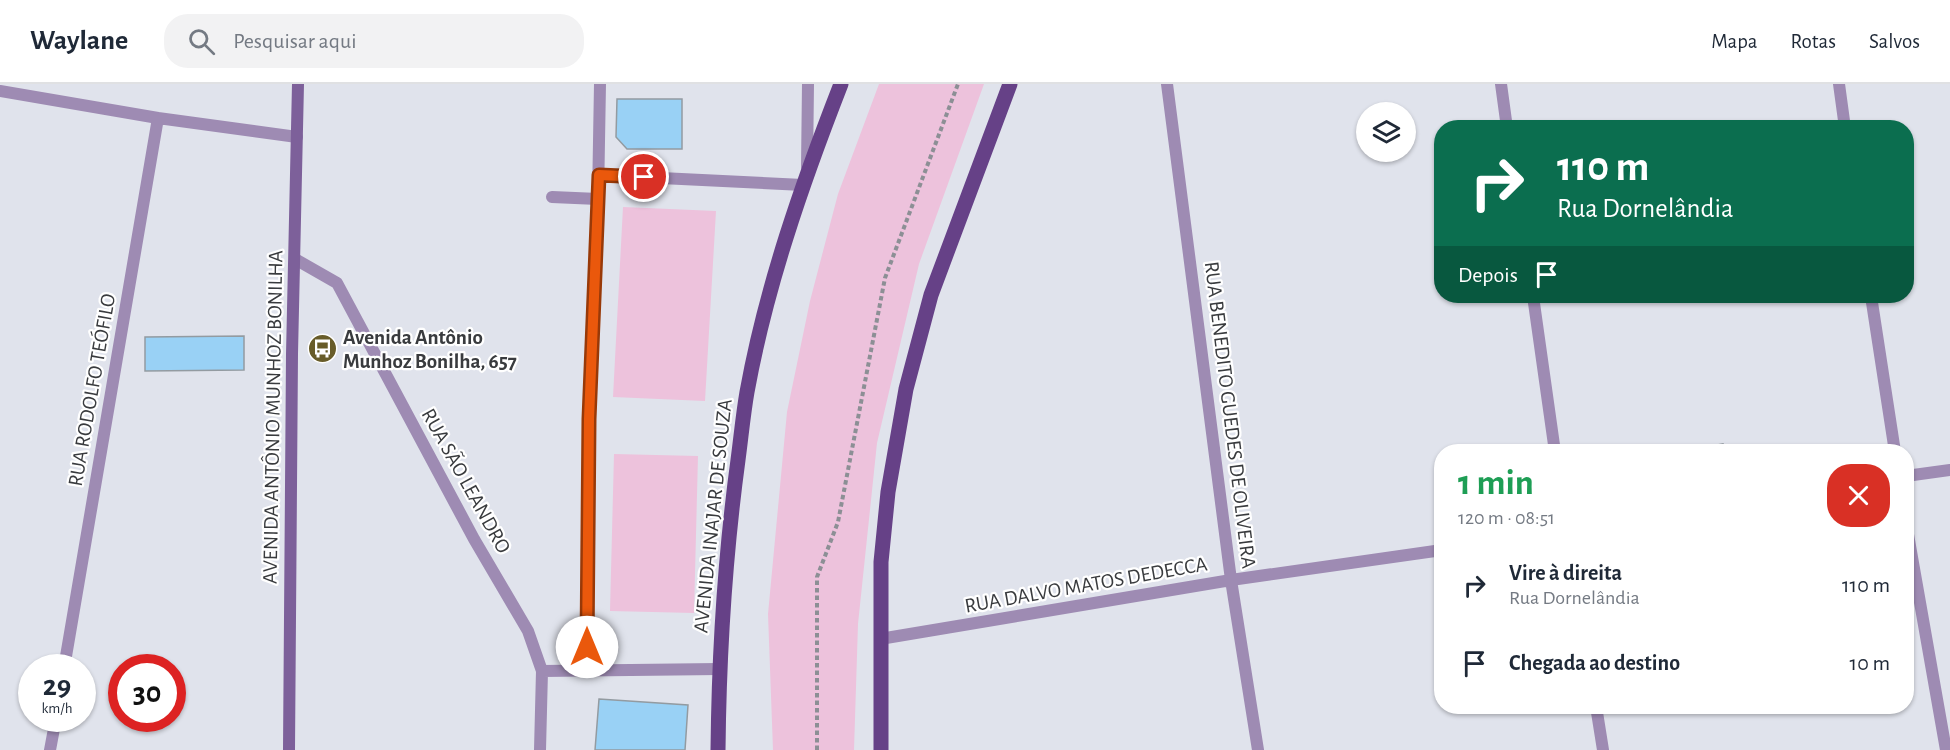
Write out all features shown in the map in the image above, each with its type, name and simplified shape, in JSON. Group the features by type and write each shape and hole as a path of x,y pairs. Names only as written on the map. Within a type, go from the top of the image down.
{"main road":[{"name":"AVENIDA INAJAR DE SOUZA","path":"718,750 719,669 729,530 747,392 774,277 805,178 841,84"},
{"path":"880,750 882,550 888,492 906,390 931,295 1010,84"}],"street":[{"name":"AVENIDA ANTÔNIO MUNHOZ BONILHA","path":"290,750 292,366 298,84"},
{"path":"587,670 589,419 599,175 600,84"},
{"path":"599,175 805,178 808,84"},
{"name":"RUA BENEDITO GUEDES DE OLIVEIRA","path":"1167,84 1232,580 1258,750"},
{"path":"1501,84 1506,120"},
{"path":"1839,84 1844,120"},
{"path":"0,92 158,118 297,137"},
{"name":"RUA RODOLFO TEÓFILO","path":"66,654 158,118"},
{"path":"552,197 598,199"},
{"name":"RUA SÃO LEANDRO","path":"295,259 337,283 474,539 528,631 542,671 540,750"},
{"path":"1534,303 1554,444"},
{"path":"1872,303 1893,444"},
{"path":"1914,475 1950,471"},
{"name":"RUA DALVO MATOS DEDECCA","path":"880,639 1232,580 1434,551"},
{"path":"1914,568 1946,750"},
{"path":"542,671 719,669"},
{"path":"1597,714 1603,750"},
{"path":"50,750 53,732"}],"path":[{"path":"817,750 817,577 838,522 885,278 958,84"}],"shaded area":[{"path":"879,84 984,84 919,264 877,443 858,624 854,750 773,750 768,614 787,412 810,301 838,194"},
{"path":"623,207 716,211 705,401 613,397"},
{"path":"614,454 698,456 694,613 610,611"}],"building":[{"path":"617,99 682,99 682,149 627,149 616,137"},
{"path":"244,336 244,370 145,371 145,337"},
{"path":"599,699 688,705 685,750 595,750"}],"place":[{"name":"Avenida Antônio Munhoz Bonilha, 657","path":"322,349"}],"route":[{"path":"587,647 589,419 599,175 644,177"}]}
